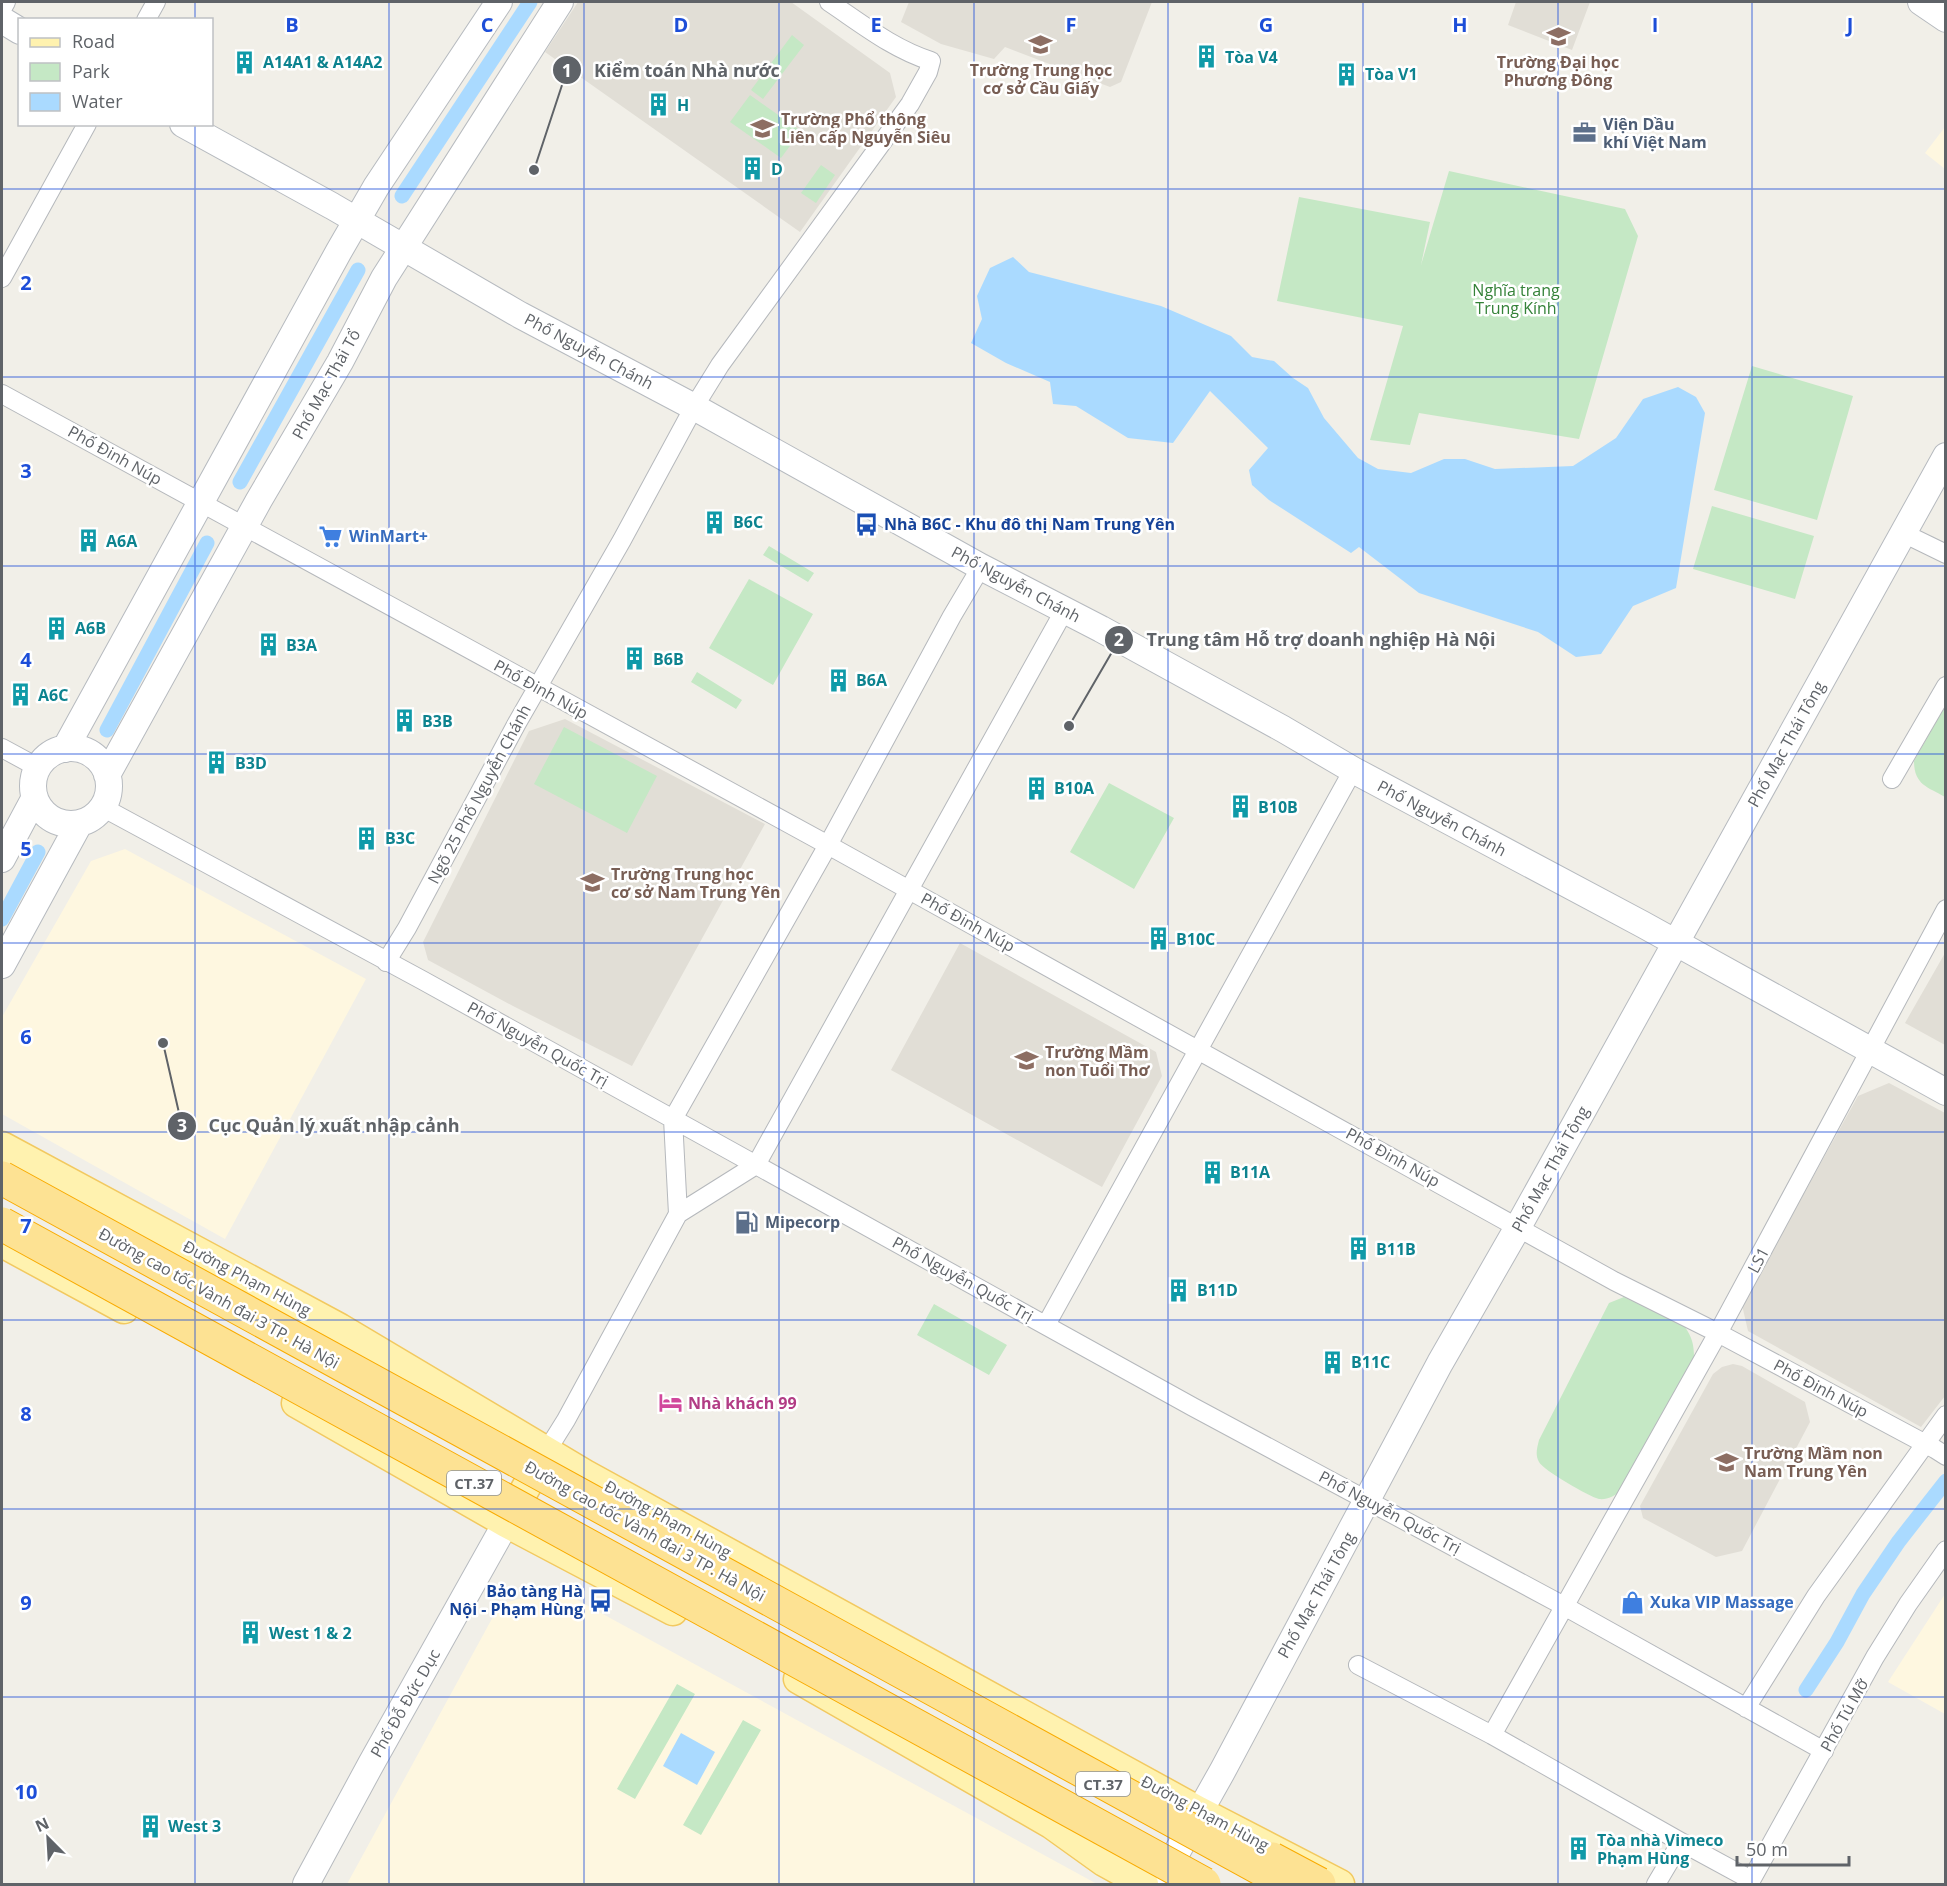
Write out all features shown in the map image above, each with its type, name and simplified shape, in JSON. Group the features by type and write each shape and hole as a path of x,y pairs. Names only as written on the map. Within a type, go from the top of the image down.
{"highway":[{"name":"Đường cao tốc Vành đai 3 TP. Hà Nội","path":"2,1178 917,1682 1289,1884"},
{"name":"CT.37","path":"2,1224 1204,1884"},
{"path":"917,1682 982,1701 1319,1884"},
{"path":"946,1743 1177,1884"}],"main road":[{"name":"Đường Phạm Hùng","path":"2,1146 340,1328 546,1452 1199,1811 1340,1884"},
{"path":"2,1243 272,1390 506,1523 699,1624 1051,1824 1104,1862 1143,1884"},
{"path":"506,1523 546,1452"}],"street":[{"path":"2,9 6,2"},
{"path":"147,18 156,2"},
{"path":"65,749 376,187 498,2"},
{"name":"Phố Mạc Thái Tổ","path":"107,775 245,526 340,362 384,278 560,2"},
{"name":"Ngõ 25 Phố Nguyễn Chánh","path":"386,962 622,540 694,406 720,365 910,104 928,72 931,61 910,54 900,39 829,2"},
{"path":"1921,2 1946,19"},
{"path":"2,21 18,30"},
{"path":"2,278 86,126"},
{"name":"Phố Nguyễn Chánh","path":"187,126 357,220 520,315 694,406 981,567 1101,629 1353,770 1675,942 1946,1092"},
{"name":"Phố Đinh Núp","path":"2,394 910,890 1614,1281 1719,1333 1935,1449"},
{"name":"Phố Mạc Thái Tông","path":"1159,1884 1223,1770 1402,1431 1945,459"},
{"path":"1904,533 1946,554"},
{"path":"678,1214 673,1119 828,845 981,567"},
{"path":"546,1452 566,1420 678,1214 756,1165 1064,611"},
{"path":"1892,779 1946,686"},
{"path":"2,748 37,767"},
{"path":"65,749 80,749 90,754 99,761 107,775 108,792 102,807 94,817 79,824 65,824 52,820 41,811 34,799 33,777 37,767 46,758 65,749"},
{"path":"1046,1325 1353,770"},
{"path":"2,860 34,799"},
{"name":"Phố Nguyễn Quốc Trị","path":"102,807 422,980 1367,1501 1564,1606 1824,1751"},
{"path":"2,965 79,824"},
{"name":"LS1","path":"1492,1735 1719,1333 1946,909"},
{"path":"1746,1708 1816,1596 1935,1449 1946,1415"},
{"name":"Phố Đỗ Đức Dục","path":"306,1884 506,1523"},
{"name":"Phố Tú Mỡ","path":"1750,1882 1875,1657 1908,1604 1946,1550"},
{"path":"1358,1665 1492,1735 1750,1882"},
{"path":"1656,1884 1681,1842"}],"shaded area":[{"name":"Trường Phổ thông Liên cấp Nguyễn Siêu","path":"578,2 791,2 890,73 896,97 800,232 545,52"},
{"name":"Trường Trung học cơ sở Cầu Giấy","path":"909,2 1152,2 1121,82 1110,87 1005,47 994,59 941,44 901,22"},
{"name":"Trường Đại học Phương Đông","path":"1516,2 1590,2 1572,50 1508,25"},
{"path":"1945,127 1945,169 1925,153"},
{"name":"Trường Trung học cơ sở Nam Trung Yên","path":"565,719 765,824 632,1066 428,960 423,942 529,731"},
{"path":"125,849 366,979 225,1239 2,1114 2,1017 91,861"},
{"name":"Trường Mầm non Tuổi Thơ","path":"960,943 1156,1052 1162,1076 1102,1187 891,1070"},
{"path":"1945,953 1945,1045 1905,1023"},
{"path":"1889,1083 1945,1113 1945,1396 1921,1427 1748,1331 1742,1305 1858,1096"},
{"name":"Trường Mầm non Nam Trung Yên","path":"1733,1364 1742,1366 1805,1402 1810,1422 1742,1551 1716,1557 1643,1518 1640,1506 1713,1374 1722,1367"},
{"path":"557,1589 1097,1884 347,1884 500,1604"},
{"path":"1945,1594 1945,1714 1888,1682"}],"green space":[{"path":"792,35 804,45 763,99 751,90"},
{"path":"750,95 801,131 781,158 730,122"},
{"path":"821,165 835,175 816,203 801,193"},
{"name":"Nghĩa trang Trung Kính","path":"1449,171 1625,209 1638,236 1579,439 1419,413 1410,445 1370,440 1403,326 1277,301 1299,197 1430,222 1421,265"},
{"path":"1752,366 1853,396 1817,520 1714,490"},
{"path":"1712,506 1814,536 1795,599 1693,569"},
{"path":"769,546 814,573 808,582 763,555"},
{"path":"749,579 813,614 773,685 709,648"},
{"path":"697,672 742,700 736,709 691,682"},
{"path":"1945,706 1945,797 1919,780 1914,761"},
{"path":"564,727 657,776 627,833 534,784"},
{"path":"1109,783 1174,818 1134,889 1070,852"},
{"path":"1624,1297 1685,1327 1692,1341 1694,1357 1620,1491 1611,1497 1599,1499 1567,1483 1542,1466 1538,1459 1537,1449 1539,1440 1609,1303"},
{"path":"934,1304 1007,1345 989,1375 917,1335"},
{"path":"677,1684 695,1694 635,1799 617,1789"},
{"path":"743,1720 761,1730 701,1835 683,1825"}],"water":[{"path":"1013,257 1029,272 1161,306 1231,336 1252,357 1274,361 1308,388 1324,418 1358,458 1378,469 1411,473 1444,459 1465,459 1495,469 1573,466 1616,438 1643,399 1678,387 1696,397 1705,413 1676,588 1633,606 1601,654 1576,657 1538,632 1419,593 1359,547 1351,553 1269,500 1252,485 1249,470 1268,448 1210,391 1173,443 1128,438 1076,406 1053,404 1050,382 1006,363 971,343 982,319 977,296 990,268"},
{"path":"681,1733 715,1752 697,1785 663,1766"}],"waterway":[{"path":"402,196 530,2"},
{"path":"240,482 358,270"},
{"path":"107,730 207,543"},
{"path":"2,919 38,852"},
{"path":"1806,1690 1837,1642 1863,1594 1899,1541 1946,1481"}],"place":[{"name":"Trường Đại học Phương Đông","path":"1558,37"},
{"name":"Trường Trung học cơ sở Cầu Giấy","path":"1041,45"},
{"name":"Tòa V4","path":"1207,57"},
{"name":"A14A1 & A14A2","path":"245,62"},
{"name":"Tòa V1","path":"1347,74"},
{"name":"H","path":"659,105"},
{"name":"Trường Phổ thông Liên cấp Nguyễn Siêu","path":"763,128"},
{"name":"Viện Dầu khí Việt Nam","path":"1585,133"},
{"name":"D","path":"753,169"},
{"name":"Kiểm toán Nhà nước","path":"534,170"},
{"name":"B6C","path":"715,522"},
{"name":"Nhà B6C - Khu đô thị Nam Trung Yên","path":"866,524"},
{"name":"WinMart+","path":"331,536"},
{"name":"A6A","path":"88,541"},
{"name":"A6B","path":"57,628"},
{"name":"B3A","path":"268,645"},
{"name":"B6B","path":"635,659"},
{"name":"B6A","path":"838,680"},
{"name":"A6C","path":"20,695"},
{"name":"B3B","path":"404,721"},
{"name":"Trung tâm Hỗ trợ doanh nghiệp Hà Nội","path":"1069,726"},
{"name":"B3D","path":"217,763"},
{"name":"B10A","path":"1036,788"},
{"name":"B10B","path":"1240,807"},
{"name":"B3C","path":"367,838"},
{"name":"Trường Trung học cơ sở Nam Trung Yên","path":"593,883"},
{"name":"B10C","path":"1158,939"},
{"name":"Cục Quản lý xuất nhập cảnh","path":"163,1043"},
{"name":"Trường Mầm non Tuổi Thơ","path":"1027,1061"},
{"name":"B11A","path":"1212,1172"},
{"name":"Mipecorp","path":"747,1222"},
{"name":"B11B","path":"1358,1249"},
{"name":"B11D","path":"1179,1290"},
{"name":"B11C","path":"1333,1362"},
{"name":"Nhà khách 99","path":"670,1403"},
{"name":"Trường Mầm non Nam Trung Yên","path":"1726,1462"},
{"name":"Bảo tàng Hà Nội - Phạm Hùng","path":"601,1600"},
{"name":"Xuka VIP Massage","path":"1632,1602"},
{"name":"West 1 & 2","path":"251,1633"},
{"name":"West 3","path":"150,1826"},
{"name":"Tòa nhà Vimeco Phạm Hùng","path":"1579,1849"}]}
